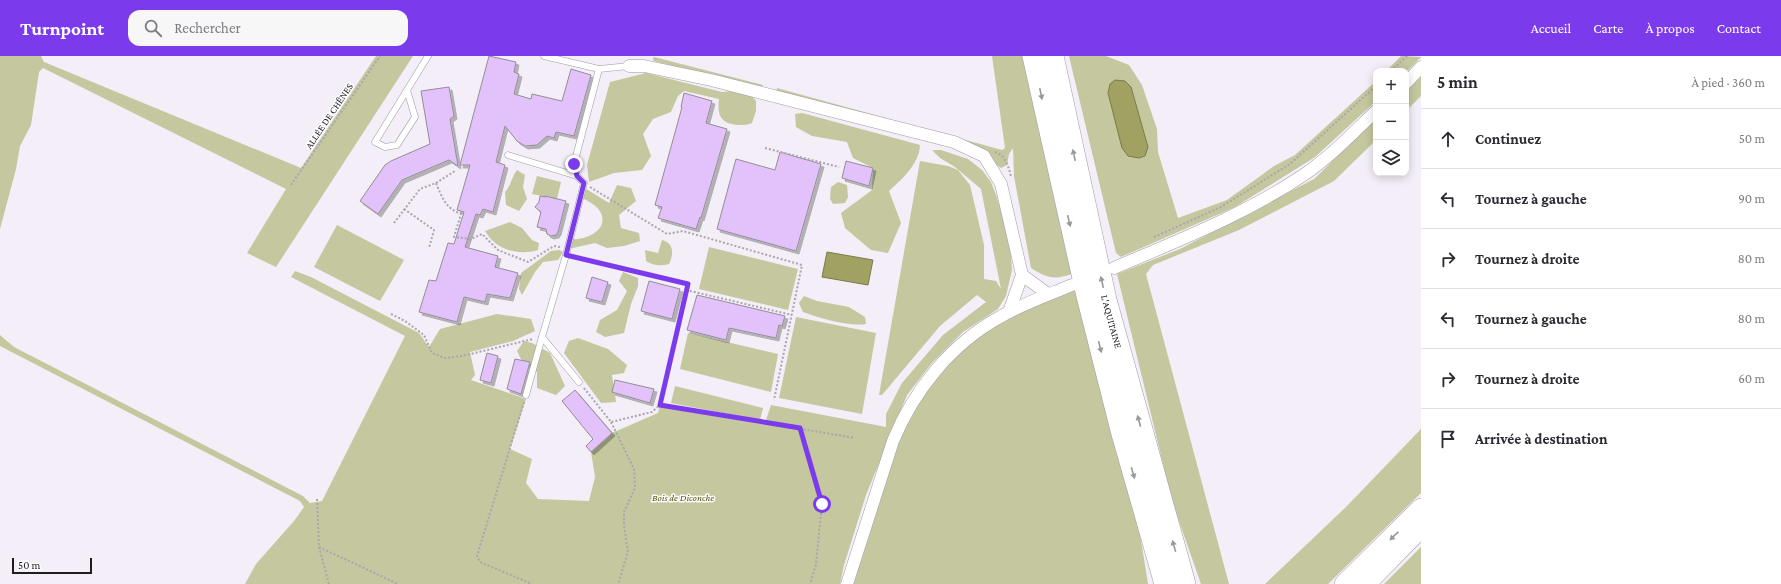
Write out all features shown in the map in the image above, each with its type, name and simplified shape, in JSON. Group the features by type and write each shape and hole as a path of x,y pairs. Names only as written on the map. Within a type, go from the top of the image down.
{"highway":[{"name":"L'AQUITAINE","path":"1033,56 1069,221 1091,311 1121,430 1165,584"},
{"name":"L'AQUITAINE","path":"1053,56 1106,300 1185,584"},
{"path":"1344,584 1421,508"},
{"path":"1366,584 1421,528"}],"street":[{"path":"629,66 644,66 725,83 954,142 984,156 1001,184 1022,275 1009,312"},
{"path":"1409,80 1421,67"},
{"path":"1409,81 1421,71"},
{"path":"1114,268 1245,211 1307,173 1373,114"},
{"path":"1022,275 1048,294"},
{"path":"846,584 901,422 913,400 926,382 958,346 983,327 1009,312 1072,285"}],"lane":[{"path":"407,90 415,117 397,145 385,147 375,142 407,90 428,56"},
{"path":"544,56 600,69 629,66"},
{"path":"577,176 574,164 600,69"},
{"path":"508,155 577,176 584,183 567,252 526,395"},
{"path":"542,337 579,382"}],"path":[{"name":"ALLÉE DE CHÊNES","path":"291,185 380,56"},
{"path":"1394,68 1407,56"},
{"path":"1150,239 1221,207 1290,164 1373,89"},
{"path":"765,148 839,167"},
{"path":"992,150 998,153 1006,162 1012,181"},
{"path":"394,222 420,189 436,183 456,171"},
{"path":"436,183 444,203 454,211 461,214 454,237 471,239 482,234 498,250 528,262 554,246 567,252 688,284 660,405 652,412 611,422"},
{"path":"584,183 667,234 683,232 802,265 774,400"},
{"path":"404,209 434,230 429,248"},
{"path":"686,290 792,315"},
{"path":"391,314 405,321 424,335 432,352 445,358 462,356 542,337"},
{"path":"579,382 611,422 634,469 635,488 624,512 624,526 628,552 618,584"},
{"path":"526,395 477,556 480,562 532,584"},
{"path":"660,405 855,438"},
{"path":"800,428 822,504 816,564 810,584"},
{"path":"317,499 318,547 329,584"},
{"path":"318,547 398,584"}],"green space":[{"path":"0,56 41,56 44,62 301,168 376,56 413,56 276,267 247,253 286,189 43,68 39,72 31,125 20,146 16,169 0,229"},
{"path":"992,56 1022,56 1032,92 1072,274 1060,277 1050,277 1031,268 1014,176 1013,148 1009,154 1007,165 1001,168 976,150 776,94 777,88 1002,150 1005,148"},
{"path":"1069,56 1106,56 1129,65 1142,85 1157,129 1158,152 1178,218 1227,200 1274,166 1295,155 1373,84 1373,104 1315,157 1235,207 1121,257 1116,253"},
{"path":"1401,56 1421,57 1409,69 1389,68"},
{"path":"654,57 763,85 760,88 654,61"},
{"path":"646,73 722,92 742,90 750,94 756,101 756,111 752,123 747,125 739,125 728,123 724,121 720,114 719,99 684,91 678,96 671,112 653,119 643,134 651,156 642,170 614,173 589,182 587,165 610,82"},
{"path":"1421,77 1421,96 1409,108 1409,104 1409,88"},
{"path":"802,113 920,145 917,158 905,176 889,191 901,223 888,253 871,250 845,228 841,213 872,190 873,168 853,158 847,142 812,136 796,127 795,114"},
{"path":"1373,122 1373,143 1334,181 1239,230 1153,265 1146,274 1229,584 1201,584 1172,501 1117,274 1180,249 1314,179"},
{"name":"Bois de Diconche","path":"932,150 941,150 968,159 982,170 991,182 1010,241 1012,270 1006,296 998,309 963,332 932,363 907,395 866,495 844,565 840,584 245,584 256,564 294,521 304,507 300,501 0,346 0,335 14,347 303,496 310,503 322,501 405,336 291,277 295,271 311,277 419,333 429,347 440,329 497,314 531,319 535,331 513,341 470,352 475,375 471,380 526,399 510,449 532,459 526,483 538,499 589,501 595,477 591,452 612,433 658,413 660,405 765,423 771,405 886,427 886,414 902,383 943,335 986,302 977,295 940,326 882,395 879,395 920,161 948,166 958,170 970,185 984,245 984,279 996,281 1001,289 981,189 955,167 940,158"},
{"path":"517,170 525,175 523,187 527,199 519,211 506,205 505,192"},
{"path":"537,176 561,182 557,199 532,194"},
{"path":"838,182 847,185 848,197 845,203 833,204 830,199 831,187"},
{"path":"617,185 631,188 636,201 619,215 621,228 639,233 640,241 624,246 607,248 595,243 568,249 570,239 582,238 594,234 602,225 603,219 599,210 580,197 583,187 609,203"},
{"path":"510,222 522,228 532,240 539,243 538,250 530,252 515,252 508,250 495,243 485,231"},
{"path":"337,225 404,260 380,301 314,267"},
{"path":"662,240 666,241 672,249 672,256 669,264 657,265 646,261 645,250 658,253"},
{"path":"709,247 798,269 788,310 699,289"},
{"path":"559,250 563,252 558,260 543,262 535,272 522,295 519,289 521,273 551,251"},
{"path":"623,272 638,278 638,286 631,304 624,333 605,337 596,332 600,320 617,310 627,291 619,281"},
{"path":"1076,289 1139,528 1148,584 853,584 871,530 893,454 909,415 957,352 998,321"},
{"path":"804,296 817,301 849,307 865,317 866,324 859,325 843,323 803,312 799,303"},
{"path":"796,317 876,333 862,414 779,398"},
{"path":"688,333 778,354 771,392 680,369"},
{"path":"578,338 608,349 627,365 624,373 612,375 616,402 601,403 564,353 569,341"},
{"path":"524,341 532,343 550,353 565,386 556,395 537,388 537,372 522,361 517,351"},
{"path":"675,386 763,408 760,420 671,403"},
{"path":"1421,429 1421,493 1328,584 1265,584 1346,507"},
{"path":"1421,547 1421,584 1384,584"}],"shaded area":[{"path":"1115,80 1125,81 1131,87 1148,147 1145,156 1139,158 1128,156 1122,148 1108,93 1110,84"},
{"path":"827,252 873,260 868,285 822,277"}],"building":[{"path":"489,56 516,62 514,72 519,74 514,94 531,99 532,94 562,101 571,69 591,75 574,136 556,132 554,138 547,136 537,145 525,146 517,141 505,126 496,162 505,165 493,212 483,209 480,215 476,214 465,247 498,256 495,267 518,273 510,298 487,294 485,302 464,297 457,322 419,312 429,280 436,281 448,243 454,244 464,212 457,210 470,165 460,165"},
{"path":"449,87 454,116 450,119 458,166 449,160 402,180 378,214 360,201 385,165 430,144 421,91"},
{"path":"684,93 712,101 706,123 727,129 701,218 700,217 696,229 658,218 662,207 655,205 682,107"},
{"path":"780,152 821,164 796,251 717,229 736,159 775,170"},
{"path":"846,161 873,168 869,186 842,178"},
{"path":"540,196 566,201 556,235 551,236 547,234 546,229 537,227 541,212 535,207 539,202"},
{"path":"592,277 608,282 602,302 586,298"},
{"path":"649,281 680,289 672,319 641,311"},
{"path":"697,295 785,316 782,326 779,325 776,338 729,328 726,340 687,330"},
{"path":"487,353 498,356 491,383 480,380"},
{"path":"515,359 530,362 521,394 507,389"},
{"path":"615,380 654,389 650,403 612,392"},
{"path":"575,390 612,433 591,452 586,446 593,439 562,401"}],"route":[{"path":"574,164 577,176 584,183 566,255 688,284 660,405 800,428 822,504"}]}
